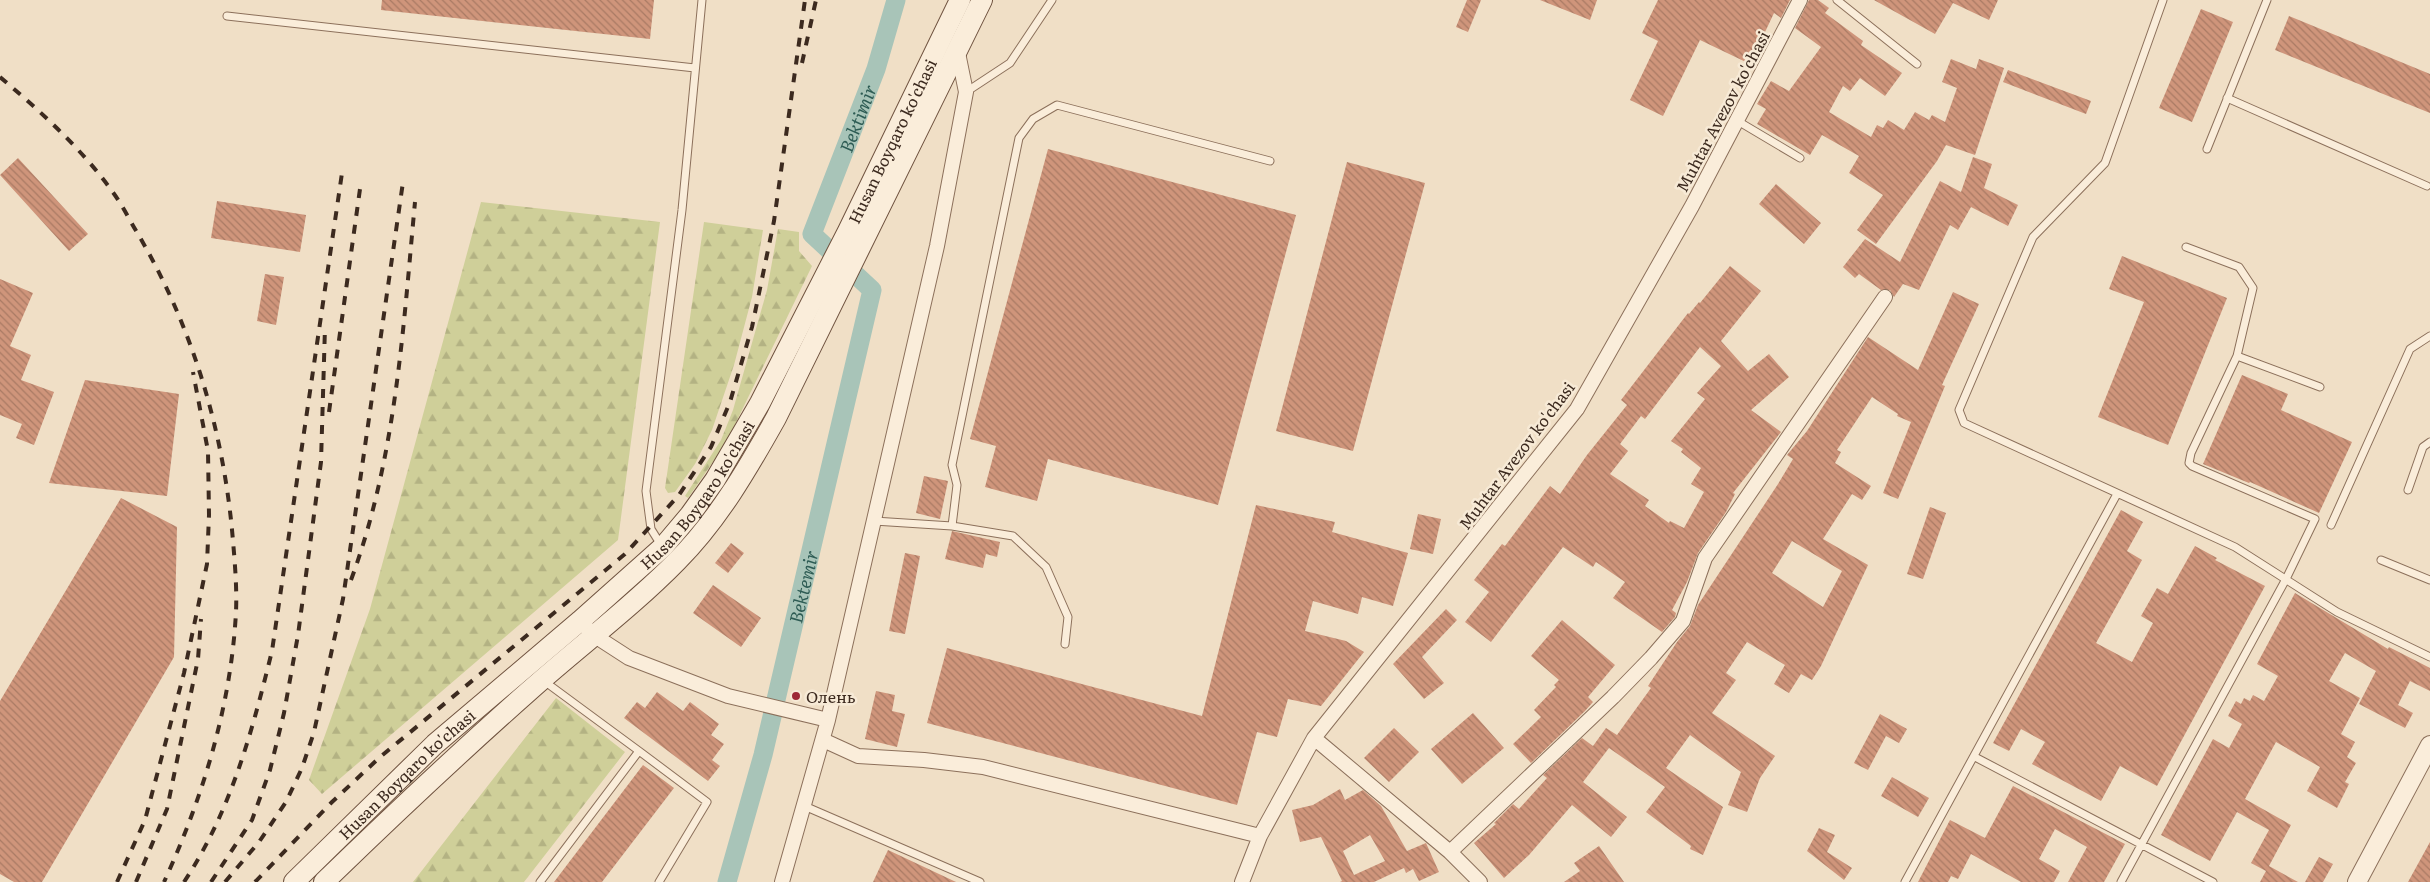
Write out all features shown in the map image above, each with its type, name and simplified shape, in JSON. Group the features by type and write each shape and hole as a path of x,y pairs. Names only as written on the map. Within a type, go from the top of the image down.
{"main road":[{"name":"Husan Boyqaro ko'chasi","path":"856,235 960,0"},
{"name":"Husan Boyqaro ko'chasi","path":"294,882 435,744 580,621 707,527 755,456 825,296 982,0"},
{"name":"Husan Boyqaro ko'chasi","path":"324,882 425,784 542,680 595,636 670,554"}],"street":[{"name":"Muhtar Avezov ko'chasi","path":"1242,882 1260,836 1314,738 1578,409 1692,206 1800,0"},
{"path":"782,882 802,805 828,720 937,246 966,92 957,48"},
{"path":"1450,852 1613,697 1651,658 1683,621 1705,558 1885,297"},
{"path":"580,621 595,636 629,658 728,696 828,720"},
{"path":"1314,738 1450,852 1480,882"},
{"path":"823,740 858,756 924,760 983,767 1260,836"},
{"path":"2357,882 2430,745"}],"lane":[{"path":"670,554 651,528 646,491 682,210 702,0"},
{"path":"966,92 1010,63 1052,0"},
{"path":"1837,0 1917,64"},
{"path":"2163,0 2105,163 2033,237 1959,410 1964,423 2235,547 2337,612 2430,656"},
{"path":"2207,149 2267,0"},
{"path":"227,16 695,68"},
{"path":"2227,98 2428,186"},
{"path":"952,526 957,485 952,465 1019,138 1033,119 1057,105 1270,161"},
{"path":"1736,120 1800,158"},
{"path":"2121,882 2286,579 2315,519 2192,466 2189,463 2191,453 2237,356 2253,288 2239,267 2186,247"},
{"path":"2331,524 2410,349 2430,336"},
{"path":"2237,356 2320,387"},
{"path":"2408,490 2423,446 2430,442"},
{"path":"1904,882 1975,757 2117,494"},
{"path":"874,521 952,526 1013,536 1046,567 1068,617 1065,644"},
{"path":"2381,560 2430,580"},
{"path":"542,680 707,802 659,882"},
{"path":"540,882 640,751"},
{"path":"1975,757 2213,882"},
{"path":"802,805 980,882"}],"green space":[{"path":"481,202 660,222 618,540 322,794 309,780 370,609"},
{"path":"704,222 763,230 752,297 734,365 712,430 695,464 675,492 668,493 665,488"},
{"path":"778,229 799,232 799,251 812,266 726,443 688,498 685,496 721,440 733,410 767,290"},
{"path":"556,698 625,752 524,882 413,882"}],"building":[{"path":"382,0 654,0 650,39 381,10"},
{"path":"1467,0 1481,0 1468,32 1456,27"},
{"path":"1540,0 1597,0 1590,20"},
{"path":"1658,0 1790,0 1781,18 1774,13 1750,64 1700,40 1663,116 1630,100 1658,41 1642,33"},
{"path":"1809,0 1818,0 1829,8 1825,13 1863,41 1861,45 1902,73 1885,96 1860,78 1850,91 1843,86 1829,112 1871,137 1877,125 1883,128 1888,120 1904,130 1915,112 1929,120 1932,115 1945,122 1957,88 1942,82 1951,59 1976,69 1979,59 2004,68 1975,155 1946,145 1937,161 1876,244 1857,230 1883,195 1849,173 1859,156 1822,135 1810,155 1757,124 1766,109 1757,104 1771,81 1789,91 1821,47 1795,28"},
{"path":"1874,0 1998,0 1989,20 1953,3 1935,34"},
{"path":"2201,9 2233,22 2192,122 2159,108"},
{"path":"2289,16 2430,74 2430,113 2275,50"},
{"path":"2008,70 2091,101 2086,114 2003,82"},
{"path":"1048,149 1296,215 1218,505 1048,459 1037,501 985,487 996,446 970,439"},
{"path":"1973,157 1992,164 1984,188 2018,205 2008,226 1971,207 1958,230 1950,225 1919,290 1903,284 1894,297 1890,290 1881,290 1859,274 1855,278 1843,267 1865,239 1900,262 1940,181 1961,192"},
{"path":"18,158 88,234 69,251 0,175"},
{"path":"1347,162 1425,183 1353,451 1276,431"},
{"path":"1776,184 1821,223 1804,244 1759,204"},
{"path":"217,201 306,215 300,252 211,238"},
{"path":"2122,256 2227,298 2168,445 2098,417 2144,302 2109,289"},
{"path":"1730,266 1761,291 1721,341 1748,371 1769,354 1789,377 1751,410 1781,432 1733,493 1735,494 1726,512 1698,553 1687,582 1672,610 1676,613 1675,617 1662,632 1613,598 1625,582 1596,562 1593,567 1563,547 1491,642 1465,622 1489,592 1474,580 1502,544 1505,546 1550,486 1560,494 1587,455 1627,405 1621,400 1688,313 1700,303","holes":["1700,347 1721,366 1697,393 1705,399 1671,441 1683,449 1681,452 1701,468 1691,484 1704,492 1684,528 1670,521 1669,523 1645,506 1649,500 1610,474 1628,451 1620,444 1641,416 1645,419"]},
{"path":"265,274 284,277 276,325 257,321"},
{"path":"0,279 33,293 10,346 31,355 21,380 54,392 34,445 16,438 22,424 0,415"},
{"path":"1953,292 1979,304 1942,385 1945,386 1898,499 1883,493 1911,422 1897,416 1898,414 1872,397 1837,450 1841,452 1835,463 1871,486 1862,500 1852,494 1823,539 1868,565 1821,666 1812,680 1801,674 1789,693 1774,684 1785,665 1747,642 1726,673 1736,680 1712,713 1775,756 1760,778 1747,812 1728,805 1741,772 1690,735 1666,768 1723,807 1703,855 1690,849 1691,846 1646,812 1665,787 1609,748 1583,782 1627,817 1611,837 1572,805 1529,855 1504,878 1474,843 1496,824 1494,823 1513,804 1519,809 1547,778 1543,775 1582,738 1593,746 1606,728 1617,735 1651,688 1648,686 1690,626 1698,605 1778,484 1793,459 1787,455 1807,431 1868,337 1918,370","holes":["1792,541 1842,571 1823,607 1772,573"]},
{"path":"2242,375 2288,394 2281,410 2352,442 2319,513 2250,482 2203,464"},
{"path":"85,380 179,394 167,496 49,483"},
{"path":"924,476 948,481 940,519 916,513"},
{"path":"121,498 177,527 174,657 42,882 14,882 0,874 0,701"},
{"path":"1256,505 1335,522 1332,532 1408,553 1393,606 1362,597 1358,614 1313,601 1305,631 1346,641 1364,652 1321,706 1288,699 1277,737 1257,732 1237,805 927,723 947,648 1202,716"},
{"path":"1930,507 1946,513 1923,579 1907,574"},
{"path":"2121,510 2143,522 2127,551 2142,560 2096,643 2132,662 2153,623 2141,616 2157,588 2168,594 2195,546 2217,558 2215,560 2265,586 2157,786 2120,766 2101,801 2032,764 2045,742 2021,729 2009,751 1993,743"},
{"path":"1418,514 1441,519 1433,554 1410,549"},
{"path":"952,531 1000,542 997,557 986,554 983,568 945,559"},
{"path":"731,543 744,553 728,573 715,563"},
{"path":"905,553 920,556 905,634 889,631"},
{"path":"713,585 761,618 741,647 693,613"},
{"path":"2295,593 2388,649 2389,647 2430,668 2430,691 2410,681 2398,705 2413,713 2405,728 2359,704 2376,671 2345,653 2329,681 2360,698 2341,734 2355,742 2347,757 2356,763 2345,782 2349,784 2337,808 2307,791 2320,767 2276,742 2245,799 2291,825 2269,866 2298,882 2260,882 2266,871 2251,863 2269,830 2237,812 2210,861 2161,835 2213,739 2229,748 2242,724 2228,716 2236,701 2241,704 2244,698 2250,701 2253,695 2264,701 2278,676 2257,664"},
{"path":"1446,609 1457,620 1422,657 1444,683 1424,699 1393,664"},
{"path":"1562,620 1615,665 1588,697 1593,702 1531,763 1513,744 1541,717 1534,710 1556,687 1554,685 1559,680 1531,656"},
{"path":"876,691 895,695 892,711 905,714 897,747 865,739"},
{"path":"657,692 683,711 690,702 719,724 711,735 724,744 712,760 720,766 708,781 624,718 637,702 645,708"},
{"path":"1473,713 1504,748 1462,784 1431,749"},
{"path":"1880,714 1907,729 1899,743 1886,736 1868,770 1854,763"},
{"path":"1394,728 1419,752 1389,782 1364,758"},
{"path":"643,765 674,788 602,882 554,882"},
{"path":"1892,777 1929,798 1918,817 1881,796"},
{"path":"2013,786 2125,844 2104,882 2068,882 2087,847 2055,829 2039,859 2060,871 2054,882 2021,882 1971,854 1958,879 1951,876 1948,882 1918,882 1950,820 1985,838"},
{"path":"1340,789 1345,800 1363,790 1381,806 1407,851 1426,843 1439,872 1419,881 1413,869 1406,873 1404,868 1374,882 1340,882 1342,881 1321,837 1300,842 1292,810 1313,805","holes":["1370,835 1385,861 1354,875 1343,851"]},
{"path":"1819,828 1835,835 1827,852 1852,868 1844,880 1807,851"},
{"path":"2430,842 2430,882 2408,882"},
{"path":"1599,846 1624,882 1564,882 1580,871 1574,863"},
{"path":"888,850 956,882 873,882"},
{"path":"2319,857 2333,864 2323,882 2305,882"}],"waterway":[{"name":"Bektemir","path":"727,882 763,755 872,290 812,234 876,69 896,0"}],"railway":[{"path":"255,882 332,802 379,758 625,554 679,495 711,447 730,402 752,327 774,221 805,0"},
{"path":"802,63 816,0"},
{"path":"0,77 45,117 87,160 100,175 124,210 155,265 189,340 202,379 222,459 229,500 235,568 236,612 233,647 228,682 213,750 191,817 164,882"},
{"path":"184,882 215,827 227,799 248,741 272,651 342,173"},
{"path":"225,882 259,842 286,802 302,768 314,732 343,599 403,182"},
{"path":"329,412 360,189"},
{"path":"351,580 366,534 388,441 401,346 415,202"},
{"path":"211,882 252,820 270,770 284,713 298,635 321,462 325,327"},
{"path":"117,882 145,820 184,673 207,564 209,515 208,451 193,372"},
{"path":"136,882 167,809 198,659 201,619"}],"place":[{"name":"Олень","path":"796,696"}],"water label":[{"name":"Bektimir","path":"857,118"}]}
